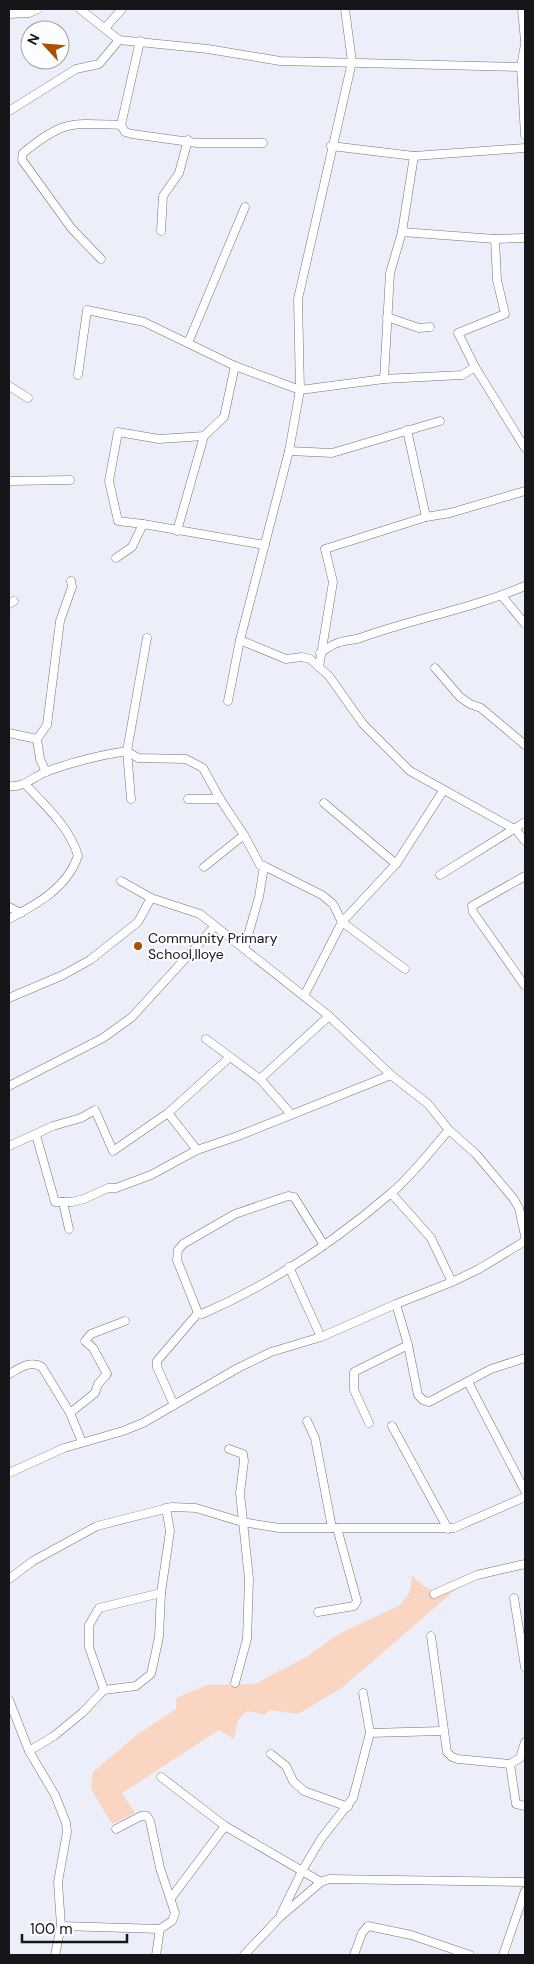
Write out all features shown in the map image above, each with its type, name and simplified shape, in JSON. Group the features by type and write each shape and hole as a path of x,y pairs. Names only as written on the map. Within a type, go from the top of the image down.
{"street":[{"path":"9,14 29,14 38,9"},
{"path":"80,9 120,40 140,41 280,61 521,67"},
{"path":"106,28 122,9"},
{"path":"228,701 240,640 290,451 300,390 298,299 331,146 352,62 345,9"},
{"path":"522,9 525,43 521,67 525,135"},
{"path":"9,111 76,69 99,64 120,40"},
{"path":"140,41 121,125 125,132 188,140 197,143 263,143"},
{"path":"101,259 72,229 22,160 23,153 48,134 65,125 77,123 121,125"},
{"path":"179,140 184,150"},
{"path":"161,231 162,202 179,174 188,140"},
{"path":"331,146 414,156 525,148"},
{"path":"384,379 390,274 402,232 414,156"},
{"path":"188,343 244,207"},
{"path":"402,232 496,239 525,238"},
{"path":"496,239 497,280 505,314 458,333 474,367 525,448"},
{"path":"78,375 87,310 135,320 235,366 300,390 384,379 462,375 474,367"},
{"path":"387,317 419,328 430,327"},
{"path":"177,531 204,436 224,417 235,366"},
{"path":"9,386 28,398"},
{"path":"290,451 332,453 440,421"},
{"path":"407,430 426,517"},
{"path":"204,436 160,439 118,432 109,481 118,520 265,546"},
{"path":"9,481 70,480"},
{"path":"319,667 333,582 325,548 426,517 450,513 525,491"},
{"path":"116,558 132,547 143,524"},
{"path":"46,772 40,759 37,739 47,725 60,621 71,581"},
{"path":"320,653 340,642 355,640 404,623 502,596 525,586"},
{"path":"502,596 525,624"},
{"path":"131,799 127,750 147,638"},
{"path":"240,640 286,660 302,656 310,659 329,676 364,724 410,771 516,830 525,841"},
{"path":"434,668 460,697 470,704 481,708 525,745"},
{"path":"9,733 37,739"},
{"path":"9,786 16,787 26,784 46,772 127,750"},
{"path":"127,750 138,758 186,758 203,768 220,799 244,835 260,866 264,866 322,895 334,904 342,922 405,969"},
{"path":"9,919 48,897 60,886 78,856 76,847 55,818 26,784"},
{"path":"304,996 342,922 396,864 443,791"},
{"path":"188,799 220,799"},
{"path":"324,803 396,864"},
{"path":"440,875 516,830 525,822"},
{"path":"204,867 244,835"},
{"path":"244,949 259,897 264,866"},
{"path":"525,876 472,906 473,912 525,986"},
{"path":"122,881 151,898 200,914 214,927 329,1016 391,1075 428,1104 449,1130 476,1154 514,1198 519,1208 525,1236"},
{"path":"9,998 63,975 90,960 138,922 151,898"},
{"path":"9,907 21,913"},
{"path":"9,1086 103,1038 132,1017 214,927"},
{"path":"260,1080 329,1016"},
{"path":"206,1039 260,1080 291,1114"},
{"path":"9,1146 53,1126 82,1118 95,1110 113,1151 168,1113 230,1057"},
{"path":"36,1135 55,1202 84,1199 108,1188 116,1188 151,1175 197,1150 238,1136 391,1075"},
{"path":"168,1113 197,1150"},
{"path":"198,1313 202,1314 235,1300 324,1245 392,1193 449,1130"},
{"path":"392,1193 431,1238 452,1282"},
{"path":"198,1313 176,1260 178,1250 183,1244 235,1214 288,1196 294,1197 324,1245"},
{"path":"63,1202 69,1229"},
{"path":"9,1473 31,1461 82,1442 123,1431 143,1423 238,1368 271,1352 321,1337 452,1282 479,1269 525,1241"},
{"path":"289,1268 321,1337"},
{"path":"396,1304 408,1345 418,1395 423,1400 429,1402 491,1369 525,1358"},
{"path":"174,1405 157,1367 157,1361 198,1313"},
{"path":"70,1413 94,1393 107,1374 93,1348 85,1341 91,1334 125,1321"},
{"path":"369,1423 354,1390 354,1372 408,1345"},
{"path":"9,1374 28,1364 36,1364 42,1367 70,1413 82,1442"},
{"path":"468,1382 525,1491"},
{"path":"307,1421 315,1438 335,1528 356,1602 354,1606 349,1608 318,1612"},
{"path":"392,1426 448,1529"},
{"path":"229,1449 243,1454 244,1462 240,1493 249,1579 247,1639 235,1683"},
{"path":"9,1578 33,1561 97,1526 166,1508 196,1508 242,1522 279,1528 384,1526 448,1529 525,1497"},
{"path":"29,1751 54,1736 82,1713 104,1690 136,1686 151,1674 159,1637 161,1594 170,1531 166,1508"},
{"path":"434,1594 477,1574 525,1564"},
{"path":"104,1690 89,1647 89,1625 99,1608 161,1594"},
{"path":"514,1598 525,1666"},
{"path":"430,1636 442,1731 447,1752 452,1758 510,1764 520,1758 525,1742"},
{"path":"280,1917 303,1869 321,1839 348,1807 353,1798 370,1733 363,1693"},
{"path":"9,1700 29,1751 55,1795 66,1823 67,1832 58,1882 61,1926 55,1955"},
{"path":"370,1733 442,1731"},
{"path":"271,1754 286,1766 293,1781 304,1792 348,1807"},
{"path":"510,1764 516,1804 525,1806"},
{"path":"162,1777 206,1809 225,1826 303,1869 321,1882"},
{"path":"61,1926 160,1929 172,1921 175,1913 160,1868 157,1845 147,1816 141,1816 116,1829"},
{"path":"171,1898 225,1826"},
{"path":"244,1955 280,1917 321,1882 339,1878 525,1882"},
{"path":"503,1955 525,1891"},
{"path":"354,1955 362,1934 368,1926 411,1935 470,1955"},
{"path":"156,1955 160,1929"}],"shaded area":[{"path":"484,1569 476,1579 455,1590 343,1687 298,1714 269,1710 265,1715 246,1711 237,1722 234,1739 219,1730 122,1793 135,1813 112,1824 91,1789 93,1772 137,1735 176,1709 176,1698 207,1685 255,1684 308,1656 337,1635 400,1605 410,1592 412,1575 422,1585 431,1590 439,1591 447,1589"}],"place":[{"name":"Community Primary School,Iloye","path":"138,946"}]}
